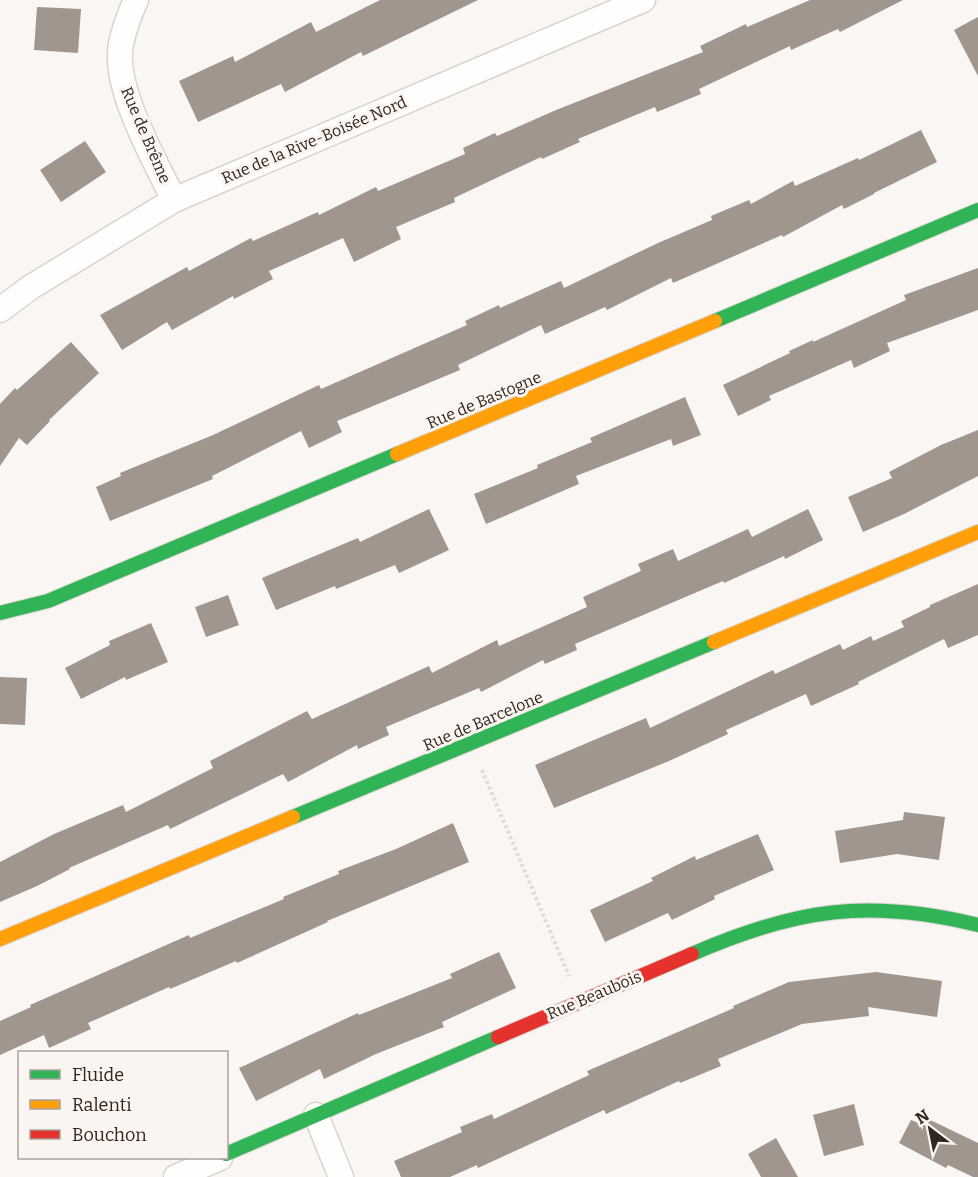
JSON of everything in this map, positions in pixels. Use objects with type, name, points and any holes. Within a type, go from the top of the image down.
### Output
[{"type":"street","name":"Rue de Brême","points":[[136,0],[120,46],[122,81],[134,116],[174,200]]},
{"type":"street","name":"Rue de la Rive-Boisée Nord","points":[[0,310],[31,287],[174,200],[643,0]]},
{"type":"street","name":"Rue de Bastogne","points":[[0,613],[48,601],[978,210]]},
{"type":"street","name":"Rue de Barcelone","points":[[0,939],[978,532]]},
{"type":"street","name":"Rue Beaubois","points":[[228,1153],[730,937],[814,914],[886,909],[948,917],[978,925]]},
{"type":"street","points":[[316,1115],[341,1177]]},
{"type":"street","points":[[176,1177],[218,1159]]},
{"type":"path","points":[[471,743],[579,1002]]},
{"type":"building","points":[[380,0],[478,0],[363,56],[361,52],[285,92],[281,84],[198,122],[179,81],[233,56],[235,62],[311,22],[316,32]]},
{"type":"building","points":[[810,0],[903,0],[840,32],[838,29],[791,50],[790,46],[699,89],[701,94],[657,112],[655,107],[578,139],[580,142],[542,159],[541,157],[454,198],[455,202],[396,227],[401,239],[354,262],[343,238],[269,271],[273,279],[234,299],[233,296],[172,330],[167,322],[122,350],[100,315],[187,267],[189,271],[251,238],[253,241],[318,212],[319,215],[376,187],[378,191],[465,154],[463,148],[495,133],[497,136],[703,52],[700,46],[746,24],[747,27]]},
{"type":"building","points":[[37,7],[81,9],[78,53],[34,50]]},
{"type":"building","points":[[978,17],[978,76],[954,30]]},
{"type":"building","points":[[921,130],[937,162],[844,209],[842,205],[783,237],[782,235],[673,283],[671,278],[607,310],[605,307],[545,334],[541,325],[458,365],[460,370],[337,421],[342,432],[309,448],[301,431],[212,476],[213,479],[110,521],[96,487],[121,476],[120,473],[213,435],[319,385],[321,389],[467,325],[465,321],[499,305],[500,308],[561,281],[564,288],[712,220],[711,216],[749,200],[751,204],[793,181],[795,186],[858,158],[859,160]]},
{"type":"building","points":[[85,141],[106,172],[61,202],[40,170]]},
{"type":"building","points":[[978,268],[978,310],[887,343],[890,351],[854,368],[851,360],[769,396],[771,400],[738,416],[723,385],[790,353],[789,351],[906,300],[904,295]]},
{"type":"building","points":[[71,342],[99,373],[49,420],[27,445],[19,438],[0,466],[0,404],[15,388],[17,390]]},
{"type":"building","points":[[685,397],[701,435],[673,446],[671,439],[576,476],[579,484],[486,524],[474,494],[538,468],[537,465],[592,442],[590,438]]},
{"type":"building","points":[[978,430],[978,476],[863,532],[848,497],[892,478],[889,472],[941,445]]},
{"type":"building","points":[[429,509],[449,550],[399,573],[395,565],[276,610],[262,578],[358,538],[360,542]]},
{"type":"building","points":[[808,509],[823,540],[785,559],[784,556],[575,644],[577,650],[545,664],[543,660],[481,692],[479,688],[386,727],[389,735],[358,749],[357,745],[288,782],[283,774],[170,829],[168,825],[69,868],[37,886],[0,902],[0,862],[54,834],[123,805],[126,812],[213,768],[210,761],[307,711],[312,719],[429,666],[432,673],[497,640],[499,646],[587,607],[583,597],[641,571],[638,564],[673,549],[678,561],[748,529],[752,537]]},
{"type":"building","points":[[978,584],[978,635],[948,648],[944,639],[858,682],[859,684],[811,706],[806,694],[726,730],[728,734],[669,761],[554,808],[535,765],[646,718],[650,728],[773,670],[775,674],[840,644],[843,650],[871,636],[873,641],[904,627],[901,621],[930,605]]},
{"type":"building","points":[[228,595],[239,625],[206,637],[195,607]]},
{"type":"building","points":[[151,623],[168,662],[126,680],[125,677],[81,699],[65,668],[110,645],[109,641]]},
{"type":"building","points":[[0,677],[27,678],[25,725],[0,724]]},
{"type":"building","points":[[904,812],[945,817],[939,860],[897,854],[840,863],[835,831],[903,820]]},
{"type":"building","points":[[453,823],[469,862],[327,921],[237,963],[236,961],[170,989],[169,987],[88,1023],[91,1029],[49,1048],[44,1035],[0,1055],[0,1021],[31,1007],[30,1005],[189,935],[190,938],[284,899],[283,897],[339,874],[338,871],[396,849]]},
{"type":"building","points":[[758,834],[774,870],[714,896],[715,899],[672,920],[668,913],[605,942],[590,910],[653,881],[651,878],[695,856],[696,860]]},
{"type":"building","points":[[499,952],[516,988],[442,1022],[444,1027],[376,1054],[324,1079],[320,1069],[256,1101],[239,1068],[358,1013],[359,1015],[452,978],[450,974]]},
{"type":"building","points":[[876,972],[942,981],[937,1017],[868,1007],[869,1016],[802,1024],[718,1059],[721,1066],[680,1083],[679,1081],[606,1114],[604,1110],[478,1168],[477,1165],[450,1177],[401,1177],[394,1161],[462,1132],[460,1127],[492,1114],[494,1119],[589,1075],[587,1071],[789,982]]},
{"type":"building","points":[[854,1104],[864,1145],[824,1156],[813,1115]]},
{"type":"building","points":[[922,1116],[978,1143],[978,1177],[973,1177],[948,1165],[946,1168],[899,1143],[911,1120],[919,1123]]},
{"type":"building","points":[[776,1138],[798,1177],[761,1177],[748,1154]]},
{"type":"traffic: fast","points":[[715,321],[978,210]]},
{"type":"traffic: fast","points":[[0,613],[48,601],[397,454]]},
{"type":"traffic: fast","points":[[293,817],[714,642]]},
{"type":"traffic: fast","points":[[692,954],[765,927],[832,912],[866,910],[901,912],[978,925]]},
{"type":"traffic: fast","points":[[228,1153],[498,1037]]},
{"type":"traffic: slow","points":[[397,454],[715,321]]},
{"type":"traffic: slow","points":[[714,642],[978,532]]},
{"type":"traffic: slow","points":[[0,939],[293,817]]},
{"type":"traffic: jam","points":[[498,1037],[692,954]]}]
